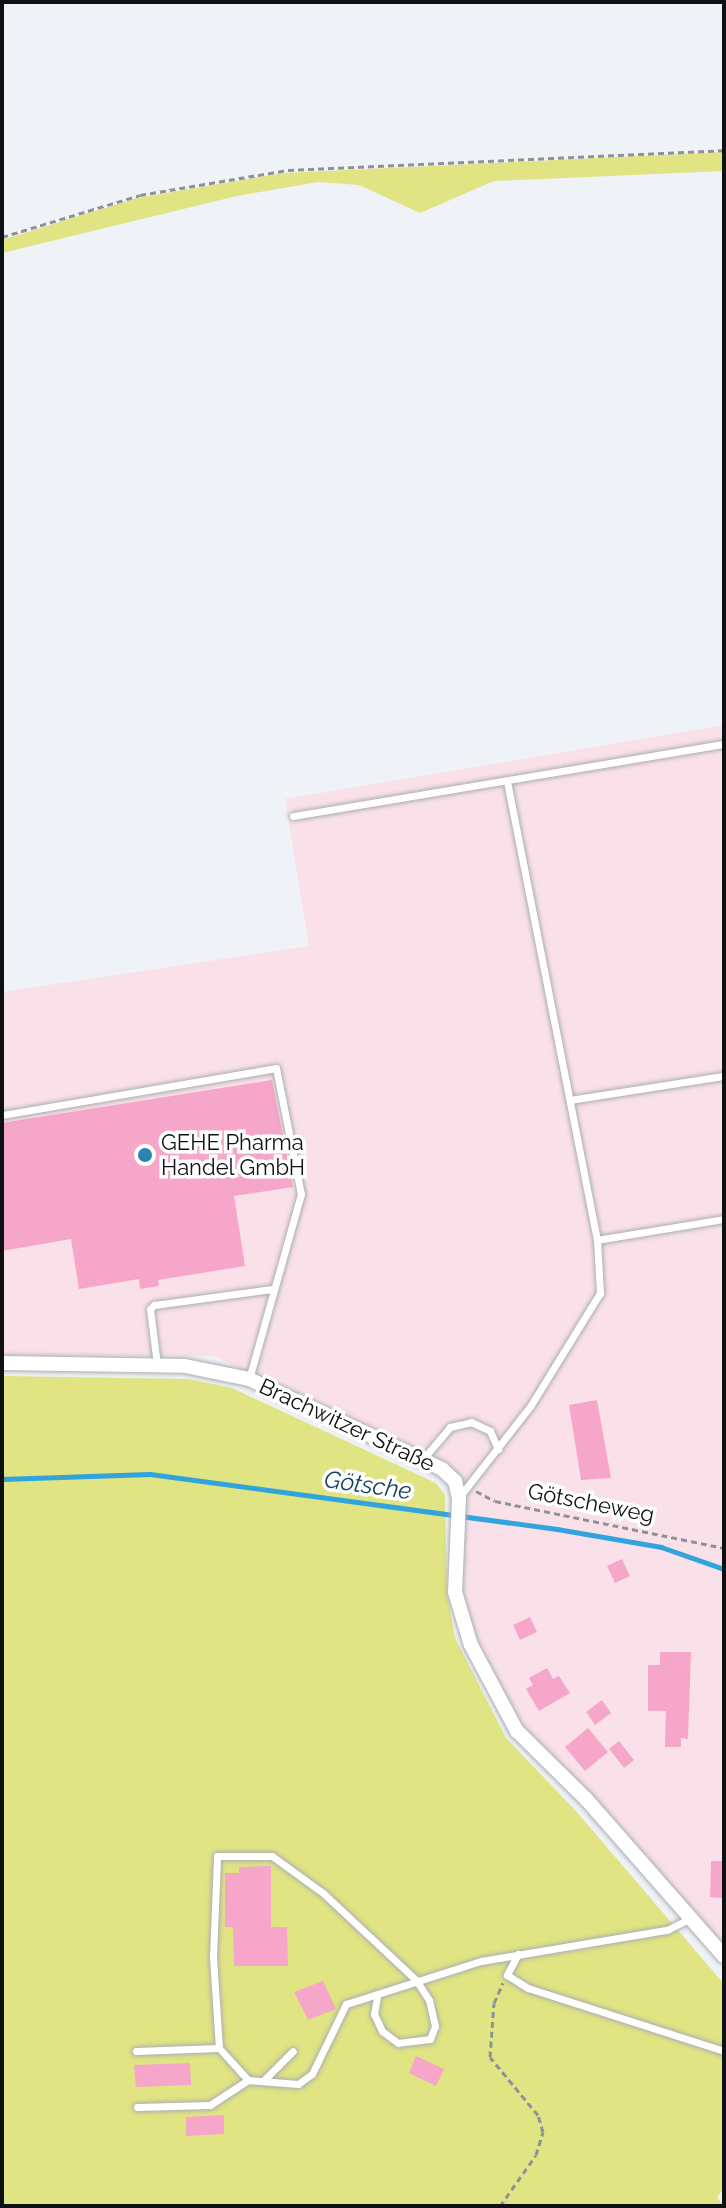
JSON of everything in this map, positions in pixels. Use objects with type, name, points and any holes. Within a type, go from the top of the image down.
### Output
[{"type":"street","name":"Brachwitzer Straße","points":[[2,1363],[157,1365],[249,1379],[423,1459],[455,1481],[463,1492]]},
{"type":"street","points":[[463,1492],[457,1536],[455,1592],[471,1645],[517,1731],[693,1917],[724,1956]]},
{"type":"lane","points":[[293,816],[724,744]]},
{"type":"lane","points":[[463,1492],[498,1449],[591,1314],[600,1293],[597,1240],[507,781]]},
{"type":"lane","points":[[2,1115],[276,1068],[301,1183],[249,1379]]},
{"type":"lane","points":[[570,1100],[724,1076]]},
{"type":"lane","points":[[597,1240],[724,1219]]},
{"type":"lane","points":[[157,1365],[150,1309],[154,1305],[272,1289]]},
{"type":"lane","points":[[423,1459],[450,1427],[471,1422],[490,1431],[498,1449]]},
{"type":"lane","points":[[248,2080],[219,2048],[213,1957],[217,1856],[272,1856],[323,1893],[416,1980],[432,2013],[435,2026],[430,2039],[398,2043],[382,2031],[374,2014],[377,1997]]},
{"type":"lane","points":[[137,2107],[210,2105],[248,2080],[298,2084],[312,2074],[346,2004],[377,1997],[416,1980],[518,1954],[667,1930],[693,1917]]},
{"type":"lane","points":[[518,1954],[507,1975],[528,1988],[724,2051]]},
{"type":"lane","points":[[136,2051],[219,2048]]},
{"type":"lane","points":[[263,2081],[293,2051]]},
{"type":"path","points":[[2,237],[140,195],[288,170],[724,150]]},
{"type":"path","name":"Götscheweg","points":[[463,1492],[724,1548]]},
{"type":"path","points":[[500,2206],[536,2155],[543,2132],[538,2115],[490,2057],[494,2003],[507,1975]]},
{"type":"shaded area","points":[[724,725],[724,1956],[517,1731],[455,1592],[459,1498],[442,1469],[214,1356],[2,1355],[2,992],[309,946],[285,799]]},
{"type":"green space","points":[[724,152],[724,171],[494,181],[420,213],[359,185],[318,182],[237,196],[2,253],[2,240],[137,198],[284,173]]},
{"type":"green space","points":[[2,1376],[188,1379],[232,1388],[436,1483],[445,1495],[447,1592],[455,1638],[506,1738],[576,1811],[724,1984],[724,2187],[717,2198],[724,2206],[2,2206]]},
{"type":"building","name":"GEHE Pharma Handel GmbH","points":[[272,1080],[293,1187],[234,1196],[245,1266],[158,1280],[159,1286],[140,1289],[139,1279],[79,1289],[71,1239],[2,1251],[2,1123]]},
{"type":"building","points":[[597,1400],[611,1478],[581,1480],[569,1405]]},
{"type":"building","points":[[622,1559],[630,1576],[615,1583],[607,1566]]},
{"type":"building","points":[[530,1617],[537,1632],[520,1640],[513,1625]]},
{"type":"building","points":[[660,1652],[691,1652],[688,1739],[681,1738],[681,1747],[665,1747],[666,1711],[648,1711],[648,1665],[660,1665]]},
{"type":"building","points":[[547,1668],[553,1679],[559,1676],[570,1693],[539,1711],[526,1689],[533,1685],[529,1678]]},
{"type":"building","points":[[602,1700],[611,1713],[595,1725],[586,1712]]},
{"type":"building","points":[[588,1728],[608,1752],[585,1771],[565,1747]]},
{"type":"building","points":[[619,1741],[634,1760],[624,1768],[609,1749]]},
{"type":"building","points":[[711,1861],[724,1861],[724,1898],[710,1897]]},
{"type":"building","points":[[271,1866],[271,1927],[287,1927],[288,1966],[234,1966],[233,1927],[225,1927],[225,1873],[239,1873],[239,1867]]},
{"type":"building","points":[[323,1981],[336,2009],[308,2020],[294,1992]]},
{"type":"building","points":[[416,2056],[444,2069],[436,2086],[409,2073]]},
{"type":"building","points":[[190,2063],[191,2085],[136,2087],[134,2065]]},
{"type":"building","points":[[224,2115],[224,2134],[186,2136],[186,2117]]},
{"type":"waterway","name":"Götsche","points":[[2,1479],[150,1474],[557,1529],[661,1547],[724,1569]]},
{"type":"place","name":"GEHE Pharma Handel GmbH","points":[[145,1155]]}]
